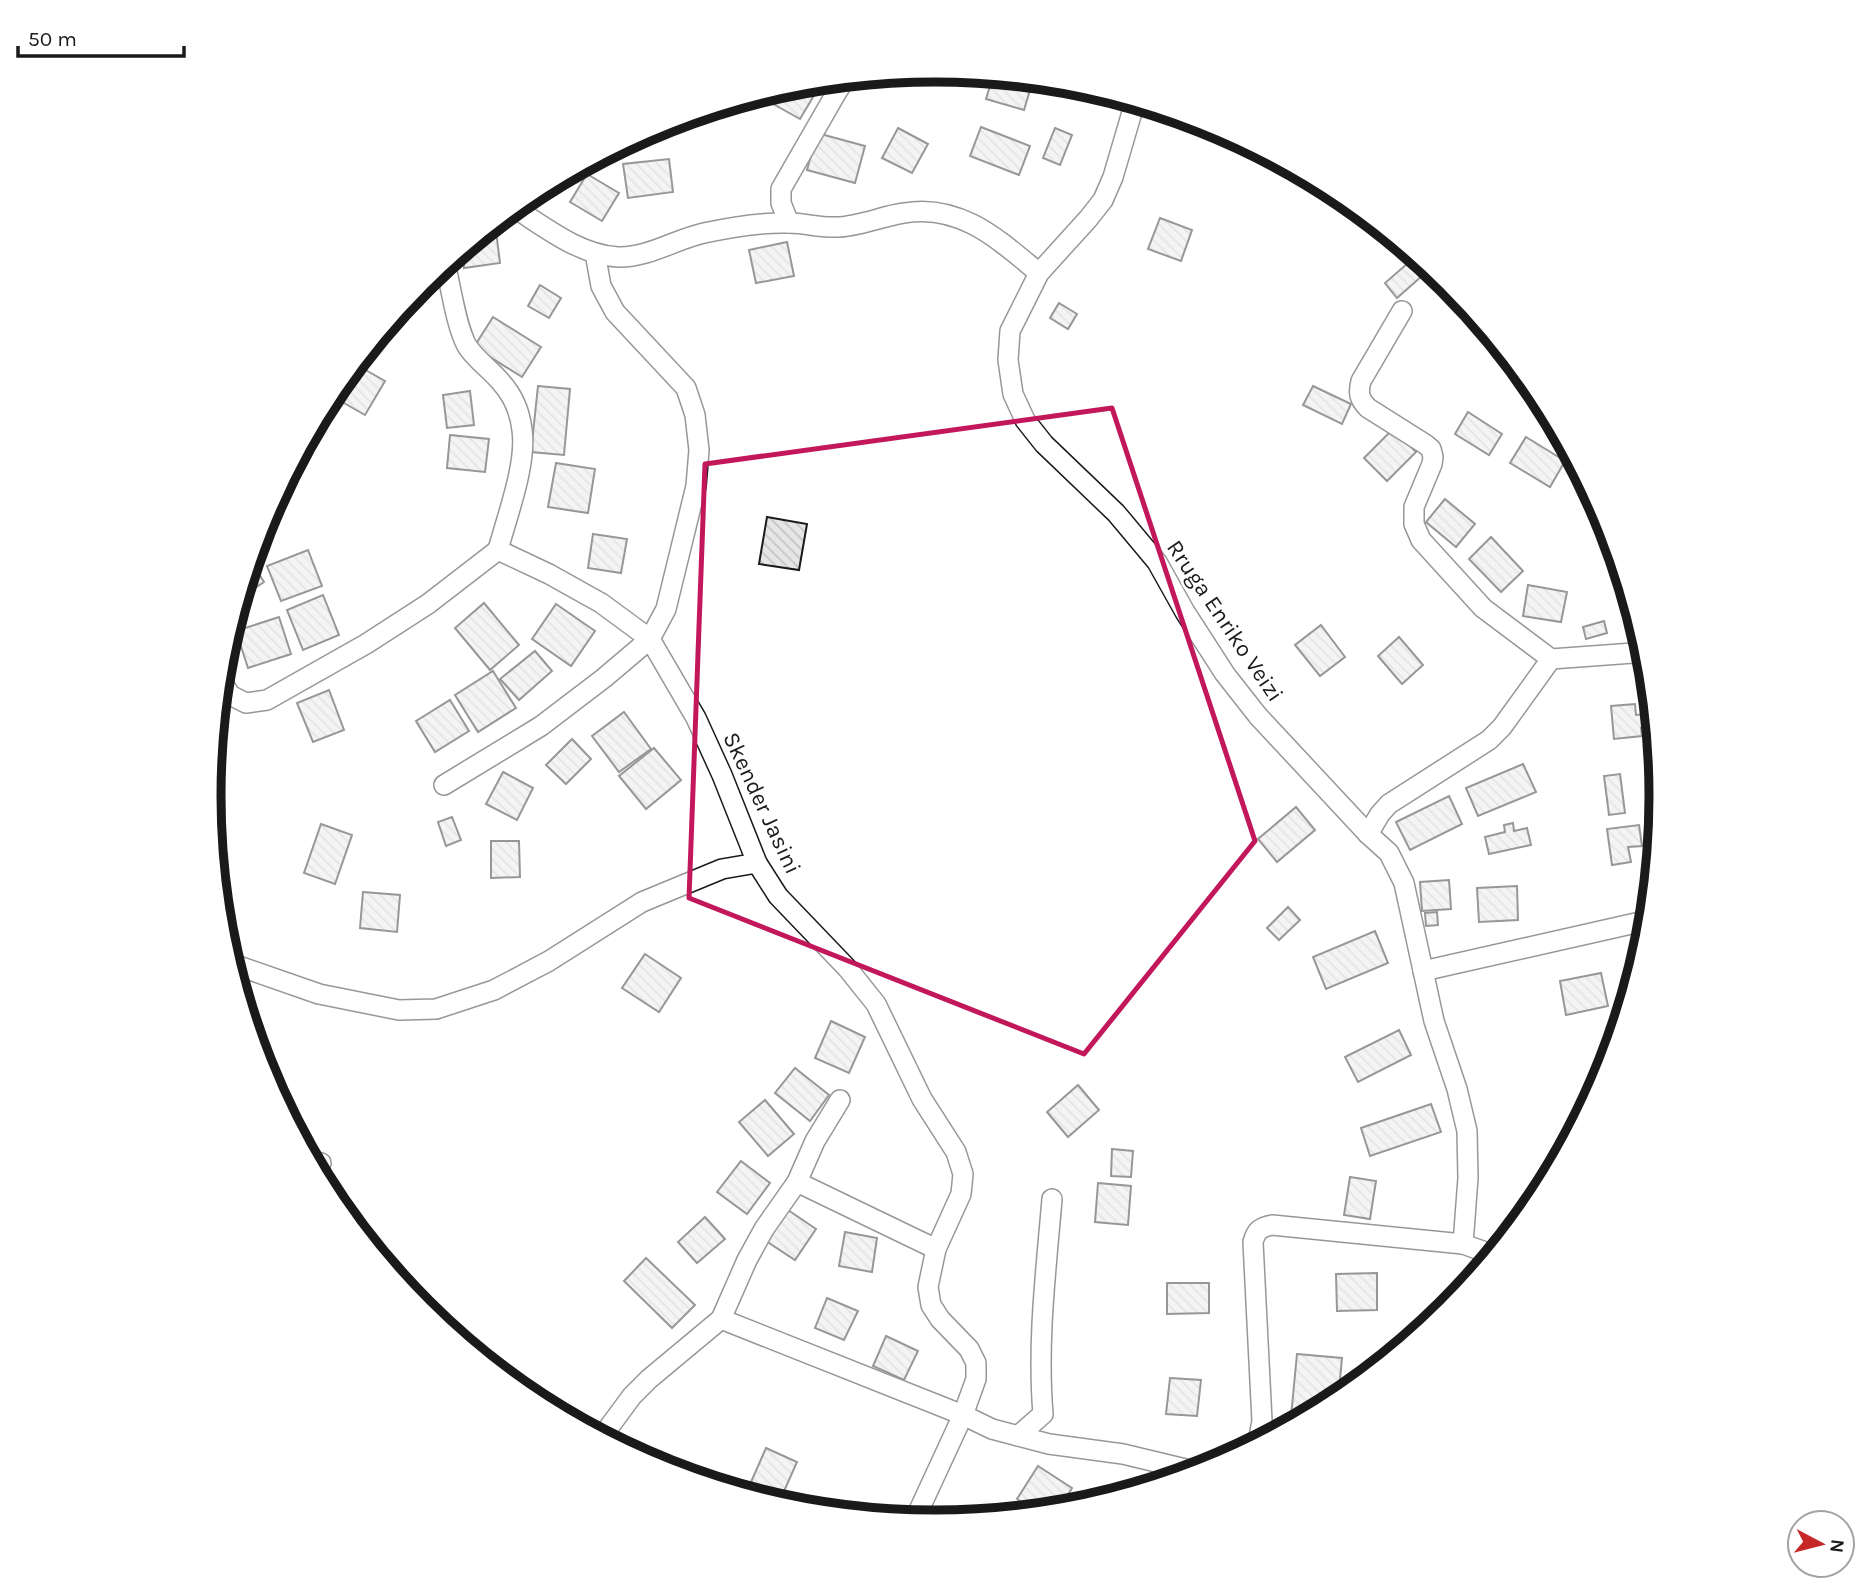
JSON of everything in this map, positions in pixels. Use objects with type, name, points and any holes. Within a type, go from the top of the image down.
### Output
[{"type":"street","points":[[789,223],[781,203],[781,189],[839,89]]},
{"type":"street","name":"Rruga Enriko Veizi","points":[[1132,110],[1113,177],[1103,200],[1040,273],[1010,331],[1008,360],[1013,394],[1025,420],[1044,444],[1116,513],[1157,562],[1185,612],[1258,716],[1389,853],[1404,883],[1434,1021],[1457,1089],[1466,1131],[1468,1178],[1463,1244]]},
{"type":"street","points":[[523,213],[572,244],[595,253],[619,257],[642,254],[698,234],[758,224],[789,223],[839,228],[906,212],[938,212],[969,222],[994,236],[1040,273]]},
{"type":"street","points":[[444,785],[541,726],[604,678],[650,639],[666,609],[696,486],[699,450],[695,415],[686,388],[615,312],[601,286],[595,253]]},
{"type":"street","points":[[229,693],[246,703],[267,700],[366,644],[428,604],[498,550],[521,464],[523,431],[516,403],[501,382],[467,346],[448,274]]},
{"type":"street","points":[[1402,312],[1361,381],[1359,391],[1361,401],[1368,408],[1431,449],[1432,464],[1414,507],[1414,524],[1421,540],[1483,608],[1551,659],[1635,653]]},
{"type":"street","name":"Skender Jasini","points":[[498,550],[601,603],[650,639],[695,718],[722,775],[757,863],[778,895],[848,969],[876,1004],[922,1099],[956,1152],[963,1174],[961,1194],[936,1249],[928,1287],[931,1305],[940,1319],[969,1349],[976,1363],[976,1379],[963,1415],[919,1510]]},
{"type":"street","points":[[1368,834],[1389,804],[1489,740],[1502,727],[1551,659]]},
{"type":"street","points":[[242,967],[319,994],[399,1010],[436,1009],[505,985],[550,961],[642,902],[722,869],[757,863]]},
{"type":"street","points":[[1423,971],[1638,922]]},
{"type":"street","points":[[607,1430],[632,1396],[649,1379],[721,1319],[747,1260],[764,1229],[797,1182],[815,1141],[839,1100]]},
{"type":"street","points":[[797,1182],[936,1249]]},
{"type":"street","points":[[1049,1444],[1043,1414],[1040,1343],[1052,1199]]},
{"type":"street","points":[[1260,1432],[1262,1421],[1253,1242],[1255,1233],[1262,1227],[1272,1225],[1463,1244],[1485,1252]]},
{"type":"street","points":[[721,1319],[992,1429],[1049,1444],[1123,1454],[1179,1467]]},
{"type":"street","points":[[1018,1436],[1043,1414]]},
{"type":"highlighted area","points":[[1112,408],[1255,841],[1084,1054],[689,898],[705,464]]},
{"type":"building","points":[[990,85],[1030,88],[1024,110],[986,99]]},
{"type":"building","points":[[816,93],[800,119],[770,102]]},
{"type":"building","points":[[981,127],[1030,146],[1019,175],[970,156]]},
{"type":"building","points":[[898,128],[928,144],[912,173],[882,158]]},
{"type":"building","points":[[1055,128],[1072,135],[1060,165],[1043,158]]},
{"type":"building","points":[[817,133],[865,146],[855,183],[807,170]]},
{"type":"building","points":[[669,159],[673,192],[628,198],[623,164]]},
{"type":"building","points":[[587,174],[619,193],[602,221],[570,202]]},
{"type":"building","points":[[1160,218],[1192,230],[1181,261],[1148,249]]},
{"type":"building","points":[[496,233],[500,263],[464,268],[463,260]]},
{"type":"building","points":[[787,242],[794,276],[756,283],[749,250]]},
{"type":"building","points":[[1409,262],[1423,275],[1397,298],[1385,283]]},
{"type":"building","points":[[540,285],[561,298],[549,318],[528,306]]},
{"type":"building","points":[[1059,303],[1077,314],[1068,329],[1050,318]]},
{"type":"building","points":[[493,317],[541,347],[522,377],[474,347]]},
{"type":"building","points":[[363,369],[385,381],[365,415],[340,401]]},
{"type":"building","points":[[538,386],[570,389],[564,455],[531,452]]},
{"type":"building","points":[[1313,386],[1351,404],[1342,424],[1303,405]]},
{"type":"building","points":[[470,391],[474,425],[447,428],[443,395]]},
{"type":"building","points":[[1468,412],[1502,434],[1489,455],[1455,434]]},
{"type":"building","points":[[1393,429],[1416,452],[1387,481],[1364,458]]},
{"type":"building","points":[[450,435],[489,439],[485,472],[447,468]]},
{"type":"building","points":[[1526,437],[1565,461],[1550,487],[1510,463]]},
{"type":"building","points":[[556,463],[595,469],[588,513],[548,507]]},
{"type":"building","points":[[1445,499],[1475,524],[1456,547],[1426,522]]},
{"type":"building","points":[[767,517],[807,524],[799,570],[759,564]]},
{"type":"building","points":[[593,534],[627,539],[621,573],[588,568]]},
{"type":"building","points":[[1491,537],[1523,571],[1501,592],[1469,559]]},
{"type":"building","points":[[308,550],[322,586],[281,601],[267,566]]},
{"type":"building","points":[[258,572],[264,582],[252,590]]},
{"type":"building","points":[[1528,585],[1567,592],[1561,622],[1523,616]]},
{"type":"building","points":[[323,595],[339,635],[303,650],[287,610]]},
{"type":"building","points":[[484,603],[519,645],[490,670],[455,628]]},
{"type":"building","points":[[556,604],[595,631],[571,666],[532,639]]},
{"type":"building","points":[[279,617],[291,654],[248,668],[238,639],[241,629]]},
{"type":"building","points":[[1604,621],[1607,633],[1586,639],[1583,627]]},
{"type":"building","points":[[1321,625],[1345,657],[1320,676],[1295,645]]},
{"type":"building","points":[[1399,637],[1423,665],[1402,684],[1378,656]]},
{"type":"building","points":[[535,651],[552,671],[519,700],[500,679]]},
{"type":"building","points":[[493,671],[516,708],[478,732],[455,695]]},
{"type":"building","points":[[329,690],[344,730],[313,742],[297,703]]},
{"type":"building","points":[[450,700],[469,731],[435,752],[416,721]]},
{"type":"building","points":[[1635,704],[1636,715],[1644,714],[1646,728],[1641,728],[1642,736],[1614,739],[1611,706]]},
{"type":"building","points":[[624,712],[651,749],[619,772],[592,736]]},
{"type":"building","points":[[572,739],[591,759],[566,784],[546,765]]},
{"type":"building","points":[[654,748],[681,780],[646,809],[619,776]]},
{"type":"building","points":[[1523,764],[1536,792],[1478,816],[1466,788]]},
{"type":"building","points":[[503,772],[533,788],[517,820],[486,804]]},
{"type":"building","points":[[1620,774],[1625,813],[1609,815],[1604,776]]},
{"type":"building","points":[[1449,796],[1462,824],[1410,850],[1396,822]]},
{"type":"building","points":[[1296,807],[1315,830],[1277,862],[1258,839]]},
{"type":"building","points":[[452,817],[461,840],[446,846],[438,822]]},
{"type":"building","points":[[1513,823],[1514,831],[1527,828],[1531,845],[1489,854],[1485,837],[1505,832],[1504,825]]},
{"type":"building","points":[[321,824],[352,835],[335,884],[304,873]]},
{"type":"building","points":[[1639,825],[1642,846],[1628,847],[1631,862],[1612,865],[1607,829]]},
{"type":"building","points":[[491,841],[519,841],[520,877],[491,878]]},
{"type":"building","points":[[1449,880],[1451,909],[1422,911],[1420,882]]},
{"type":"building","points":[[1517,886],[1518,920],[1479,922],[1477,888]]},
{"type":"building","points":[[363,892],[400,895],[397,932],[360,928]]},
{"type":"building","points":[[1288,907],[1300,920],[1279,940],[1267,928]]},
{"type":"building","points":[[1437,912],[1438,925],[1426,926],[1425,913]]},
{"type":"building","points":[[1375,931],[1388,963],[1326,989],[1313,957]]},
{"type":"building","points":[[645,954],[681,978],[659,1012],[622,988]]},
{"type":"building","points":[[1601,973],[1608,1006],[1566,1015],[1560,981]]},
{"type":"building","points":[[831,1021],[865,1037],[849,1073],[815,1058]]},
{"type":"building","points":[[1399,1030],[1411,1055],[1358,1082],[1345,1057]]},
{"type":"building","points":[[795,1068],[829,1095],[810,1121],[775,1093]]},
{"type":"building","points":[[1078,1085],[1099,1110],[1068,1137],[1047,1112]]},
{"type":"building","points":[[765,1100],[794,1134],[768,1156],[739,1122]]},
{"type":"building","points":[[1431,1104],[1441,1132],[1370,1156],[1361,1128]]},
{"type":"building","points":[[1112,1149],[1133,1151],[1131,1177],[1111,1176]]},
{"type":"building","points":[[741,1161],[770,1183],[747,1214],[717,1192]]},
{"type":"building","points":[[1350,1177],[1376,1181],[1370,1219],[1344,1215]]},
{"type":"building","points":[[1098,1183],[1131,1186],[1128,1225],[1095,1222]]},
{"type":"building","points":[[788,1210],[816,1229],[795,1260],[766,1241]]},
{"type":"building","points":[[705,1217],[725,1239],[697,1263],[678,1242]]},
{"type":"building","points":[[845,1232],[877,1238],[872,1272],[839,1266]]},
{"type":"building","points":[[646,1258],[695,1305],[672,1328],[624,1281]]},
{"type":"building","points":[[1377,1273],[1377,1310],[1337,1311],[1336,1274]]},
{"type":"building","points":[[1167,1283],[1209,1283],[1209,1313],[1167,1314]]},
{"type":"building","points":[[827,1298],[858,1311],[844,1340],[815,1328]]},
{"type":"building","points":[[886,1336],[918,1351],[904,1380],[873,1366]]},
{"type":"building","points":[[1297,1354],[1342,1358],[1340,1385],[1291,1415]]},
{"type":"building","points":[[1170,1378],[1201,1380],[1197,1416],[1166,1414]]},
{"type":"building","points":[[766,1448],[797,1462],[783,1494],[751,1482]]},
{"type":"building","points":[[1038,1466],[1072,1488],[1066,1498],[1026,1505],[1017,1499]]}]
